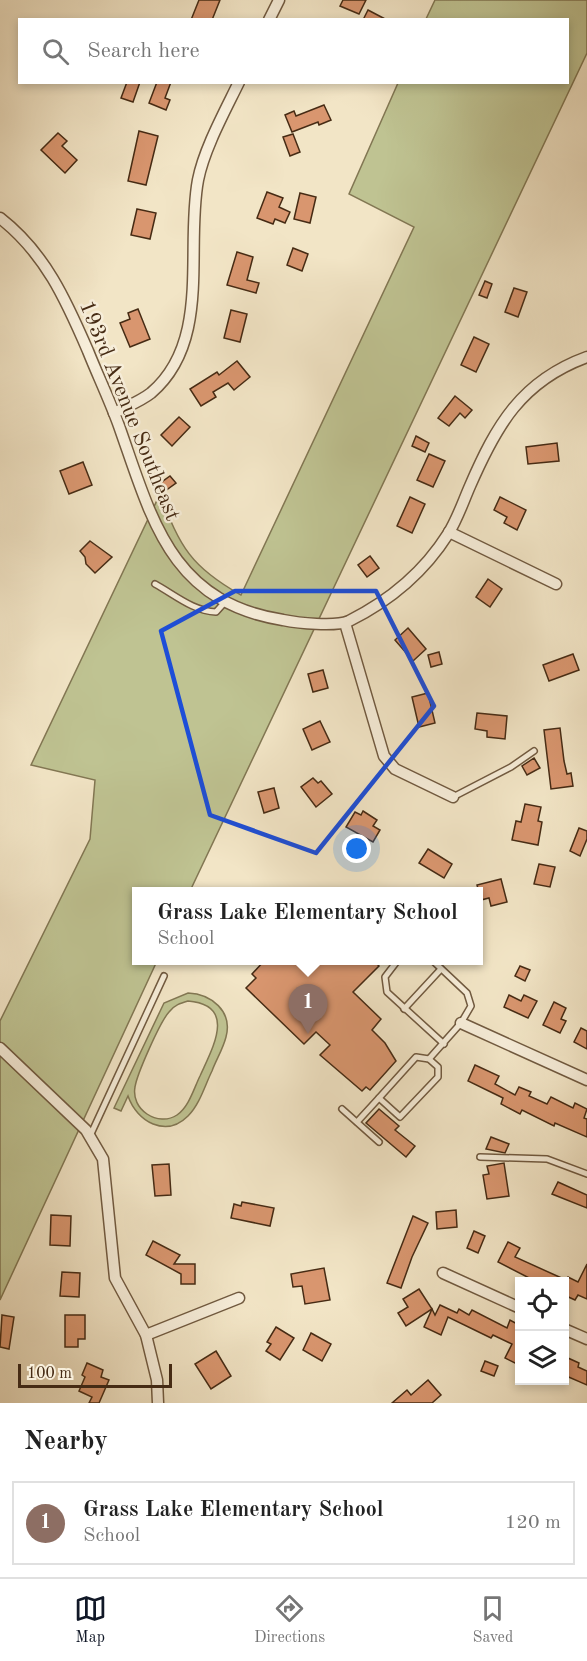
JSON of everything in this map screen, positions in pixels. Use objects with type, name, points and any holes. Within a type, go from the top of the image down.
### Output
[{"type":"street","points":[[270,18],[279,0]]},
{"type":"street","points":[[114,413],[150,394],[168,374],[181,351],[191,309],[193,217],[198,177],[238,84]]},
{"type":"street","name":"193rd Avenue Southeast","points":[[0,218],[42,259],[63,294],[114,413],[156,528],[181,566],[225,602],[264,617],[284,621],[345,622]]},
{"type":"street","points":[[453,797],[395,768],[384,756],[345,622],[379,603],[417,574],[449,532],[490,441],[506,415],[546,377],[587,357]]},
{"type":"street","points":[[449,532],[556,584]]},
{"type":"street","points":[[461,1023],[587,1080]]},
{"type":"street","points":[[0,1048],[93,1141],[103,1159],[115,1278],[146,1335],[157,1380],[158,1403]]},
{"type":"street","points":[[443,1274],[515,1306]]},
{"type":"street","points":[[146,1335],[239,1298]]},
{"type":"street","points":[[569,1331],[587,1339]]},
{"type":"lane","points":[[155,584],[192,606],[210,612],[216,612],[225,602]]},
{"type":"lane","points":[[453,797],[511,767],[534,751]]},
{"type":"lane","points":[[393,965],[388,971],[385,985],[390,997],[444,1044]]},
{"type":"lane","points":[[429,1059],[470,1011],[471,1000],[461,986],[437,965]]},
{"type":"lane","points":[[404,1009],[441,969]]},
{"type":"lane","points":[[93,1141],[164,976]]},
{"type":"lane","points":[[357,1122],[416,1057],[429,1059],[438,1067],[438,1077],[400,1118],[379,1098]]},
{"type":"lane","points":[[342,1109],[379,1142]]},
{"type":"lane","points":[[480,1157],[547,1159],[587,1174]]},
{"type":"highlighted area","points":[[235,591],[376,591],[434,706],[316,853],[210,815],[161,631]]},
{"type":"green space","points":[[435,0],[587,0],[587,53],[192,887],[132,887],[132,965],[155,965],[0,1300],[0,1021],[90,839],[95,780],[31,765],[160,494],[174,528],[189,554],[210,575],[241,595],[414,227],[349,194],[398,84],[569,84],[569,18],[426,18]]},
{"type":"green space","points":[[188,993],[205,997],[223,1012],[227,1028],[223,1046],[196,1106],[188,1116],[171,1126],[153,1124],[145,1120],[132,1105],[128,1096],[121,1111],[114,1108],[164,1003]],"holes":[[[188,1001],[203,1004],[213,1011],[217,1019],[215,1041],[185,1107],[173,1117],[158,1119],[144,1112],[136,1099],[135,1091],[140,1071],[155,1037],[171,1010]]]},
{"type":"building","points":[[199,0],[220,0],[213,18],[192,18]]},
{"type":"building","points":[[343,0],[366,0],[359,14],[340,6]]},
{"type":"building","points":[[368,10],[383,18],[364,18]]},
{"type":"building","points":[[126,84],[139,84],[133,102],[121,98]]},
{"type":"building","points":[[156,84],[170,84],[165,98],[170,100],[166,110],[149,103]]},
{"type":"building","points":[[324,105],[331,120],[319,125],[318,122],[292,132],[285,115],[294,111],[296,116]]},
{"type":"building","points":[[139,131],[158,136],[146,185],[128,181]]},
{"type":"building","points":[[58,133],[67,141],[62,146],[77,160],[65,173],[41,150]]},
{"type":"building","points":[[293,134],[300,152],[290,156],[283,137]]},
{"type":"building","points":[[267,192],[283,198],[279,207],[290,212],[285,223],[275,219],[273,224],[257,218]]},
{"type":"building","points":[[300,193],[316,197],[310,223],[294,219]]},
{"type":"building","points":[[137,209],[156,213],[150,239],[131,235]]},
{"type":"building","points":[[293,248],[308,254],[302,271],[287,265]]},
{"type":"building","points":[[237,252],[253,257],[247,280],[259,283],[256,293],[227,285]]},
{"type":"building","points":[[485,281],[492,284],[487,298],[479,295]]},
{"type":"building","points":[[514,288],[527,292],[518,317],[505,312]]},
{"type":"building","points":[[138,309],[150,339],[130,347],[120,323],[130,319],[128,313]]},
{"type":"building","points":[[231,310],[247,314],[240,342],[224,338]]},
{"type":"building","points":[[474,337],[489,344],[476,372],[461,365]]},
{"type":"building","points":[[237,361],[250,377],[234,390],[228,383],[213,392],[216,397],[201,406],[190,389],[217,372],[219,375]]},
{"type":"building","points":[[455,396],[472,410],[465,418],[460,413],[449,426],[438,418]]},
{"type":"building","points":[[179,417],[190,427],[172,446],[161,435]]},
{"type":"building","points":[[416,436],[429,443],[425,452],[412,446]]},
{"type":"building","points":[[557,443],[559,461],[528,464],[526,447]]},
{"type":"building","points":[[429,454],[445,461],[433,487],[417,480]]},
{"type":"building","points":[[83,462],[92,485],[69,494],[60,471]]},
{"type":"building","points":[[170,476],[176,483],[165,491],[159,484]]},
{"type":"building","points":[[410,497],[425,504],[412,533],[397,526]]},
{"type":"building","points":[[500,497],[526,510],[517,530],[504,523],[507,517],[494,510]]},
{"type":"building","points":[[90,541],[112,557],[95,573],[86,564],[85,557],[80,551]]},
{"type":"building","points":[[370,556],[379,568],[367,577],[358,565]]},
{"type":"building","points":[[488,579],[502,589],[490,607],[476,597]]},
{"type":"building","points":[[408,628],[426,649],[413,661],[395,640]]},
{"type":"building","points":[[439,652],[442,664],[431,667],[428,655]]},
{"type":"building","points":[[573,654],[579,670],[549,681],[543,665]]},
{"type":"building","points":[[323,670],[328,688],[313,692],[308,674]]},
{"type":"building","points":[[428,693],[435,723],[419,727],[412,697]]},
{"type":"building","points":[[477,713],[507,716],[505,739],[487,737],[487,731],[475,729]]},
{"type":"building","points":[[320,721],[330,742],[312,750],[303,729]]},
{"type":"building","points":[[560,728],[564,761],[567,774],[571,773],[573,786],[551,789],[544,730]]},
{"type":"building","points":[[534,758],[540,768],[527,775],[522,766]]},
{"type":"building","points":[[313,778],[318,783],[321,781],[332,794],[316,807],[301,787]]},
{"type":"building","points":[[274,788],[279,808],[264,813],[258,792]]},
{"type":"building","points":[[525,804],[541,807],[538,821],[542,822],[538,845],[512,840],[516,821],[521,822]]},
{"type":"building","points":[[363,811],[377,820],[373,826],[380,830],[373,842],[346,827],[355,812],[361,815]]},
{"type":"building","points":[[579,828],[587,831],[587,839],[580,856],[570,851]]},
{"type":"building","points":[[428,849],[452,864],[444,878],[419,863]]},
{"type":"building","points":[[539,864],[555,867],[550,887],[534,884]]},
{"type":"building","points":[[501,879],[507,902],[491,906],[489,898],[483,900],[483,887],[477,885]]},
{"type":"building","points":[[260,965],[378,965],[353,992],[381,1019],[372,1030],[385,1043],[396,1061],[370,1090],[366,1087],[362,1091],[320,1055],[330,1045],[316,1032],[304,1044],[246,988],[256,978],[252,974]]},
{"type":"building","points":[[520,966],[530,970],[525,981],[515,976]]},
{"type":"building","points":[[509,995],[521,1001],[524,995],[537,1001],[528,1018],[504,1007]]},
{"type":"building","points":[[554,1002],[566,1008],[561,1019],[566,1021],[560,1033],[543,1025]]},
{"type":"building","points":[[581,1028],[587,1031],[587,1049],[574,1042]]},
{"type":"building","points":[[475,1065],[499,1076],[495,1084],[515,1095],[519,1087],[531,1092],[529,1096],[547,1104],[551,1097],[573,1108],[575,1103],[587,1109],[584,1118],[587,1119],[587,1137],[555,1123],[554,1126],[522,1110],[520,1114],[501,1104],[503,1098],[468,1081]]},
{"type":"building","points":[[379,1109],[399,1126],[395,1130],[415,1146],[406,1157],[366,1123]]},
{"type":"building","points":[[491,1137],[509,1144],[505,1153],[486,1149]]},
{"type":"building","points":[[504,1163],[509,1196],[487,1199],[483,1175],[489,1174],[487,1166]]},
{"type":"building","points":[[169,1164],[171,1195],[155,1196],[152,1165]]},
{"type":"building","points":[[558,1182],[587,1195],[587,1208],[552,1194]]},
{"type":"building","points":[[242,1202],[274,1208],[270,1226],[231,1218],[234,1204],[241,1206]]},
{"type":"building","points":[[456,1210],[457,1227],[437,1229],[436,1212]]},
{"type":"building","points":[[51,1215],[71,1216],[70,1246],[50,1245]]},
{"type":"building","points":[[413,1216],[428,1223],[401,1288],[387,1283]]},
{"type":"building","points":[[474,1231],[485,1236],[478,1253],[467,1248]]},
{"type":"building","points":[[153,1241],[180,1255],[174,1264],[195,1264],[195,1284],[181,1284],[181,1274],[146,1255]]},
{"type":"building","points":[[508,1242],[520,1248],[515,1257],[559,1277],[527,1277],[498,1262]]},
{"type":"building","points":[[587,1264],[587,1299],[578,1295],[575,1300],[569,1297],[569,1278],[578,1282]]},
{"type":"building","points":[[324,1268],[330,1300],[305,1304],[302,1286],[293,1287],[291,1274]]},
{"type":"building","points":[[62,1272],[80,1273],[79,1297],[60,1296]]},
{"type":"building","points":[[419,1289],[432,1309],[406,1326],[398,1313],[408,1307],[403,1299]]},
{"type":"building","points":[[440,1305],[457,1313],[459,1309],[469,1315],[472,1310],[507,1328],[510,1320],[515,1323],[515,1363],[505,1358],[512,1344],[493,1335],[491,1338],[448,1317],[441,1335],[424,1327],[432,1309],[435,1315]]},
{"type":"building","points":[[2,1315],[14,1317],[9,1349],[0,1347]]},
{"type":"building","points":[[65,1315],[85,1315],[85,1339],[78,1339],[78,1347],[65,1347]]},
{"type":"building","points":[[276,1327],[294,1338],[280,1360],[266,1351],[271,1344],[267,1342]]},
{"type":"building","points":[[311,1333],[331,1344],[322,1361],[303,1350]]},
{"type":"building","points":[[216,1351],[231,1376],[211,1389],[195,1364]]},
{"type":"building","points":[[569,1358],[579,1363],[578,1367],[587,1371],[587,1385],[569,1377]]},
{"type":"building","points":[[485,1361],[498,1366],[494,1376],[481,1371]]},
{"type":"building","points":[[87,1363],[103,1370],[101,1377],[109,1380],[99,1403],[89,1403],[92,1397],[79,1391],[85,1377],[82,1375]]},
{"type":"building","points":[[428,1380],[441,1395],[432,1403],[392,1403],[407,1390],[411,1395]]},
{"type":"place","name":"Grass Lake Elementary School","points":[[308,1034]]}]
